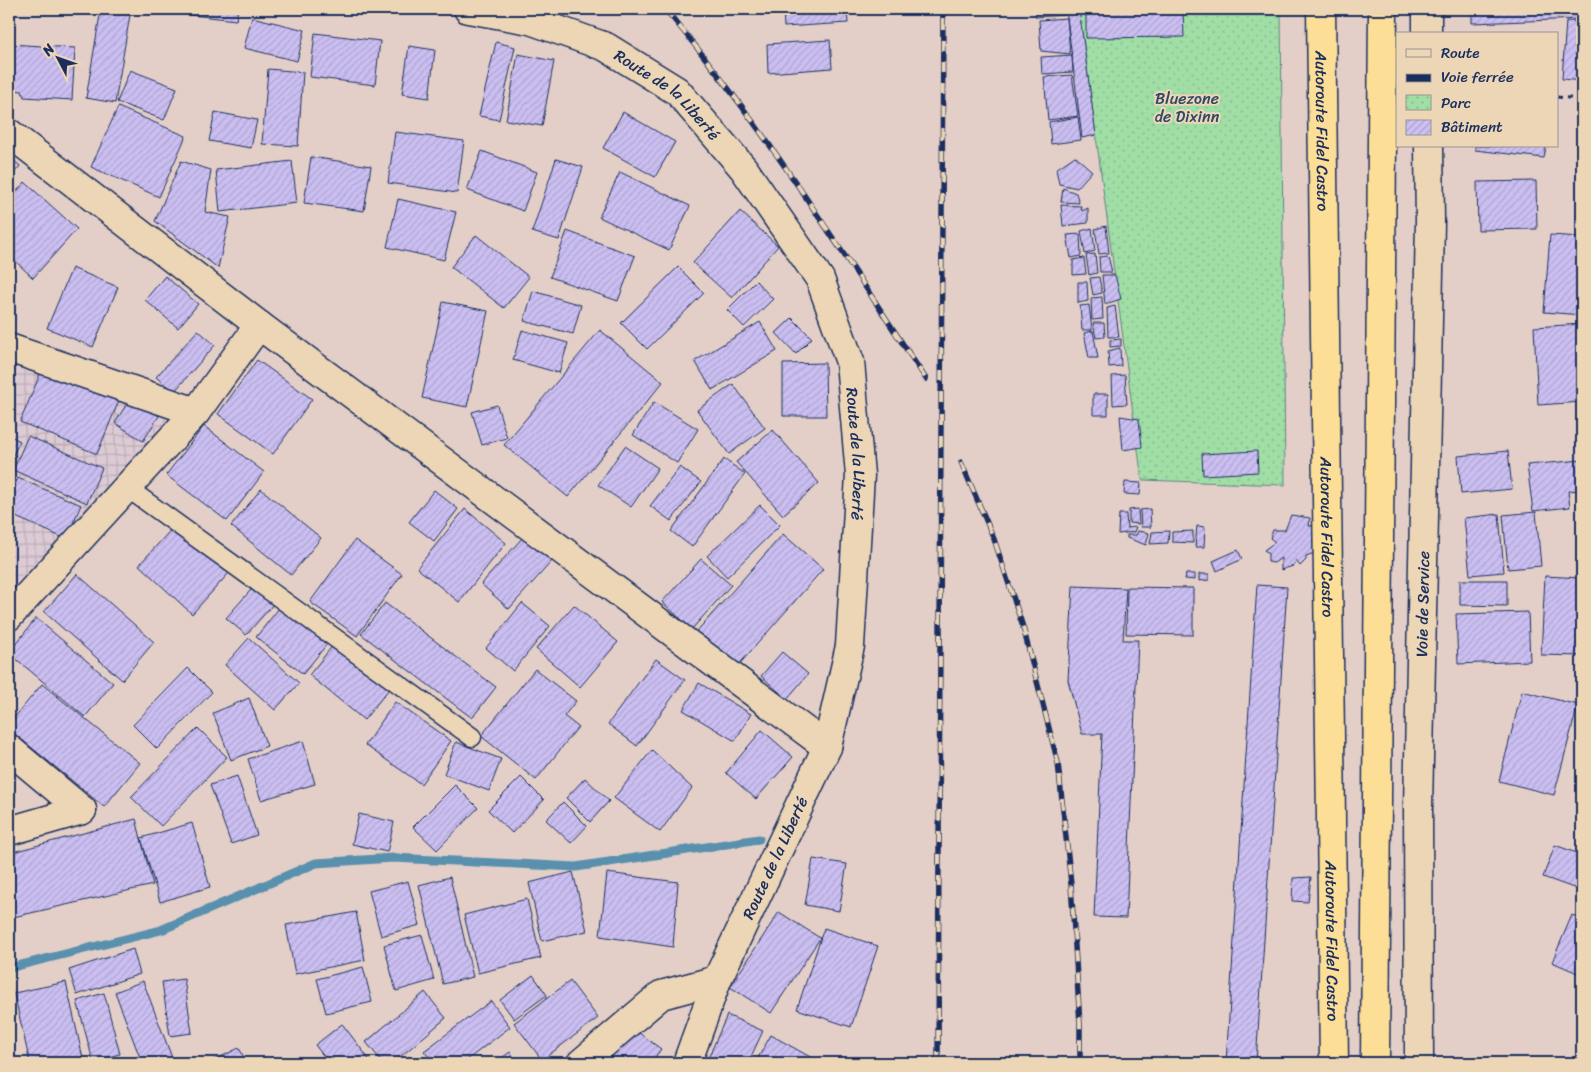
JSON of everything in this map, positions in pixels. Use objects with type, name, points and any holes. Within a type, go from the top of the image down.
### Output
[{"type":"highway","name":"Autoroute Fidel Castro","points":[[1321,9],[1334,1063]]},
{"type":"highway","points":[[1375,1063],[1383,9]]},
{"type":"street","name":"Route de la Liberté","points":[[468,9],[530,20],[606,47],[676,91],[744,169],[820,279],[850,362],[860,475],[850,646],[827,747],[717,980],[687,1063]]},
{"type":"street","points":[[1427,9],[1427,32]]},
{"type":"street","points":[[9,133],[259,325],[827,747]]},
{"type":"street","name":"Voie de Service","points":[[1419,1063],[1418,808],[1430,222],[1429,148]]},
{"type":"street","points":[[9,616],[196,412],[259,325]]},
{"type":"street","points":[[9,348],[196,412]]},
{"type":"street","points":[[9,749],[82,810],[9,831]]},
{"type":"street","points":[[581,1063],[661,995],[717,980]]},
{"type":"lane","points":[[126,487],[472,737]]},
{"type":"path","points":[[1558,97],[1582,99]]},
{"type":"shaded area","points":[[9,365],[174,418],[9,629]]},
{"type":"green space","name":"Bluezone de Dixinn","points":[[1079,9],[1281,9],[1285,485],[1142,480]]},
{"type":"building","points":[[101,9],[131,9],[115,103],[86,98]]},
{"type":"building","points":[[183,9],[238,9],[236,20],[182,14]]},
{"type":"building","points":[[783,9],[847,9],[848,23],[784,27]]},
{"type":"building","points":[[1035,9],[1063,9],[1065,15],[1036,17]]},
{"type":"building","points":[[1066,9],[1079,9],[1096,135],[1082,138]]},
{"type":"building","points":[[1086,9],[1183,9],[1184,37],[1086,38]]},
{"type":"building","points":[[1472,9],[1582,9],[1582,19],[1472,23]]},
{"type":"building","points":[[252,17],[305,30],[297,61],[244,48]]},
{"type":"building","points":[[1067,18],[1070,54],[1041,51],[1039,20]]},
{"type":"building","points":[[1566,21],[1582,22],[1582,81],[1562,79]]},
{"type":"building","points":[[315,33],[380,41],[375,85],[310,77]]},
{"type":"building","points":[[830,40],[832,68],[768,73],[767,44]]},
{"type":"building","points":[[496,42],[515,47],[499,120],[479,116]]},
{"type":"building","points":[[9,44],[75,48],[72,100],[24,97],[22,91],[12,90],[13,80],[9,80]]},
{"type":"building","points":[[409,46],[435,50],[429,98],[402,94]]},
{"type":"building","points":[[518,54],[554,61],[542,126],[506,120]]},
{"type":"building","points":[[1072,55],[1073,72],[1042,74],[1041,57]]},
{"type":"building","points":[[268,69],[303,72],[298,146],[262,144]]},
{"type":"building","points":[[130,70],[177,88],[164,120],[117,102]]},
{"type":"building","points":[[1072,75],[1078,116],[1048,120],[1044,77]]},
{"type":"building","points":[[118,107],[186,136],[159,197],[91,167]]},
{"type":"building","points":[[215,112],[257,120],[251,148],[209,141]]},
{"type":"building","points":[[623,112],[675,142],[655,177],[603,148]]},
{"type":"building","points":[[1078,117],[1081,140],[1051,144],[1049,122]]},
{"type":"building","points":[[395,132],[464,141],[457,193],[388,183]]},
{"type":"building","points":[[1475,148],[1546,148],[1544,158],[1475,150]]},
{"type":"building","points":[[482,151],[537,172],[523,211],[467,190]]},
{"type":"building","points":[[9,156],[20,166],[9,179]]},
{"type":"building","points":[[1075,156],[1092,171],[1077,188],[1059,184],[1056,169]]},
{"type":"building","points":[[311,157],[371,166],[364,211],[304,203]]},
{"type":"building","points":[[556,159],[583,167],[559,240],[532,232]]},
{"type":"building","points":[[181,161],[211,170],[205,212],[230,217],[218,268],[155,221]]},
{"type":"building","points":[[292,161],[297,203],[220,212],[216,170]]},
{"type":"building","points":[[620,172],[690,206],[669,250],[599,217]]},
{"type":"building","points":[[1536,181],[1537,229],[1478,230],[1477,182]]},
{"type":"building","points":[[25,182],[77,229],[33,278],[9,255],[9,200]]},
{"type":"building","points":[[1063,188],[1076,193],[1079,203],[1061,202]]},
{"type":"building","points":[[398,199],[456,212],[444,260],[387,247]]},
{"type":"building","points":[[1061,205],[1081,206],[1082,211],[1088,208],[1088,223],[1063,226]]},
{"type":"building","points":[[740,211],[778,246],[732,298],[693,263]]},
{"type":"building","points":[[1106,226],[1109,253],[1099,254],[1095,229]]},
{"type":"building","points":[[1092,228],[1095,251],[1085,254],[1081,231]]},
{"type":"building","points":[[567,231],[635,256],[618,301],[550,277]]},
{"type":"building","points":[[1080,234],[1081,256],[1071,258],[1067,235]]},
{"type":"building","points":[[476,235],[529,277],[504,308],[451,267]]},
{"type":"building","points":[[1550,235],[1582,237],[1582,315],[1544,312]]},
{"type":"building","points":[[1095,254],[1097,273],[1089,275],[1086,255]]},
{"type":"building","points":[[1108,256],[1112,272],[1100,272],[1099,257]]},
{"type":"building","points":[[1084,258],[1086,274],[1073,275],[1073,260]]},
{"type":"building","points":[[678,267],[704,293],[647,349],[621,323]]},
{"type":"building","points":[[72,268],[118,287],[93,347],[47,328]]},
{"type":"building","points":[[1102,275],[1115,275],[1121,299],[1105,304]]},
{"type":"building","points":[[165,276],[198,304],[178,328],[145,300]]},
{"type":"building","points":[[1099,277],[1102,293],[1093,295],[1090,278]]},
{"type":"building","points":[[756,281],[773,299],[744,327],[727,310]]},
{"type":"building","points":[[1078,282],[1087,282],[1088,301],[1078,303]]},
{"type":"building","points":[[533,291],[581,305],[573,334],[524,321]]},
{"type":"building","points":[[1102,297],[1103,319],[1092,320],[1091,298]]},
{"type":"building","points":[[443,302],[488,311],[467,407],[422,398]]},
{"type":"building","points":[[1089,305],[1092,330],[1082,330],[1080,306]]},
{"type":"building","points":[[1115,306],[1119,337],[1108,337],[1107,308]]},
{"type":"building","points":[[792,318],[812,338],[796,354],[776,333]]},
{"type":"building","points":[[760,322],[777,351],[712,390],[695,361]]},
{"type":"building","points":[[1093,323],[1104,323],[1105,337],[1096,338]]},
{"type":"building","points":[[1582,324],[1582,402],[1538,405],[1534,327]]},
{"type":"building","points":[[198,330],[215,345],[174,392],[156,377]]},
{"type":"building","points":[[522,330],[568,343],[559,373],[513,360]]},
{"type":"building","points":[[600,330],[663,382],[568,497],[504,445]]},
{"type":"building","points":[[1093,331],[1098,358],[1089,358],[1084,333]]},
{"type":"building","points":[[1121,339],[1121,346],[1110,347],[1110,340]]},
{"type":"building","points":[[1120,348],[1121,366],[1109,367],[1108,351]]},
{"type":"building","points":[[257,360],[312,399],[273,454],[218,414]]},
{"type":"building","points":[[825,363],[826,416],[783,416],[783,364]]},
{"type":"building","points":[[43,367],[120,398],[97,454],[20,422]]},
{"type":"building","points":[[1125,375],[1127,404],[1113,405],[1112,376]]},
{"type":"building","points":[[733,384],[765,428],[729,454],[697,410]]},
{"type":"building","points":[[1093,394],[1108,394],[1108,415],[1093,415]]},
{"type":"building","points":[[131,397],[159,416],[143,441],[115,423]]},
{"type":"building","points":[[654,402],[698,429],[677,463],[633,435]]},
{"type":"building","points":[[497,405],[507,438],[482,445],[472,412]]},
{"type":"building","points":[[1120,416],[1139,419],[1142,447],[1123,450]]},
{"type":"building","points":[[204,426],[264,472],[227,521],[166,475]]},
{"type":"building","points":[[773,430],[819,483],[783,515],[736,462]]},
{"type":"building","points":[[9,435],[20,441],[9,463]]},
{"type":"building","points":[[28,436],[102,468],[87,503],[13,470]]},
{"type":"building","points":[[625,446],[658,468],[631,507],[598,485]]},
{"type":"building","points":[[1257,451],[1258,472],[1203,475],[1202,454]]},
{"type":"building","points":[[1508,451],[1512,489],[1461,494],[1458,456]]},
{"type":"building","points":[[724,459],[745,474],[692,547],[671,531]]},
{"type":"building","points":[[1582,460],[1582,490],[1568,491],[1570,507],[1533,511],[1527,465]]},
{"type":"building","points":[[680,467],[701,482],[671,521],[650,506]]},
{"type":"building","points":[[18,478],[81,505],[66,539],[9,514],[9,499]]},
{"type":"building","points":[[1125,482],[1141,483],[1140,495],[1124,494]]},
{"type":"building","points":[[261,489],[321,538],[291,575],[231,526]]},
{"type":"building","points":[[434,490],[458,509],[434,541],[409,522]]},
{"type":"building","points":[[760,505],[780,525],[727,577],[707,556]]},
{"type":"building","points":[[465,509],[506,543],[459,602],[417,568]]},
{"type":"building","points":[[1138,509],[1139,524],[1129,523],[1129,510]]},
{"type":"building","points":[[1150,509],[1151,527],[1141,527],[1140,510]]},
{"type":"building","points":[[1536,512],[1541,566],[1508,569],[1503,515]]},
{"type":"building","points":[[1119,514],[1126,514],[1127,528],[1136,527],[1134,532],[1118,534]]},
{"type":"building","points":[[1499,514],[1504,572],[1470,575],[1464,518]]},
{"type":"building","points":[[1291,515],[1310,518],[1309,526],[1316,525],[1317,552],[1306,556],[1306,560],[1300,566],[1296,561],[1293,566],[1281,570],[1281,558],[1274,563],[1268,562],[1268,553],[1264,550],[1275,542],[1270,538],[1273,530],[1285,530]]},
{"type":"building","points":[[176,524],[229,573],[192,614],[139,565]]},
{"type":"building","points":[[1197,526],[1205,527],[1204,547],[1195,547]]},
{"type":"building","points":[[1138,531],[1149,533],[1146,545],[1127,538],[1127,535],[1136,535]]},
{"type":"building","points":[[1169,531],[1168,543],[1150,544],[1152,532]]},
{"type":"building","points":[[1193,531],[1193,543],[1172,542],[1172,532]]},
{"type":"building","points":[[783,534],[823,569],[736,668],[696,632]]},
{"type":"building","points":[[524,536],[552,561],[509,609],[481,584]]},
{"type":"building","points":[[355,540],[402,574],[357,636],[310,602]]},
{"type":"building","points":[[1238,550],[1242,559],[1217,571],[1213,561]]},
{"type":"building","points":[[701,559],[731,585],[692,629],[662,602]]},
{"type":"building","points":[[77,574],[154,642],[122,680],[44,612]]},
{"type":"building","points":[[1186,574],[1195,574],[1195,580],[1185,579]]},
{"type":"building","points":[[1199,574],[1209,574],[1209,580],[1199,581]]},
{"type":"building","points":[[1545,576],[1582,578],[1582,656],[1541,655]]},
{"type":"building","points":[[1460,580],[1507,580],[1507,606],[1460,605]]},
{"type":"building","points":[[257,583],[276,601],[246,635],[226,618]]},
{"type":"building","points":[[1257,585],[1287,587],[1256,1063],[1226,1063]]},
{"type":"building","points":[[1073,586],[1126,588],[1123,640],[1138,640],[1126,918],[1094,917],[1102,734],[1082,734],[1068,680]]},
{"type":"building","points":[[1127,587],[1193,588],[1193,635],[1126,634]]},
{"type":"building","points":[[385,603],[496,687],[472,718],[361,634]]},
{"type":"building","points":[[522,603],[550,626],[513,671],[486,648]]},
{"type":"building","points":[[574,605],[618,642],[580,687],[536,649]]},
{"type":"building","points":[[280,607],[327,644],[303,674],[256,637]]},
{"type":"building","points":[[1528,612],[1530,661],[1458,664],[1456,614]]},
{"type":"building","points":[[36,618],[113,683],[85,717],[9,653]]},
{"type":"building","points":[[249,638],[299,683],[275,710],[225,665]]},
{"type":"building","points":[[334,644],[389,689],[364,720],[309,675]]},
{"type":"building","points":[[782,652],[808,674],[787,699],[761,676]]},
{"type":"building","points":[[656,659],[685,680],[637,746],[608,724]]},
{"type":"building","points":[[188,668],[212,692],[157,749],[133,725]]},
{"type":"building","points":[[535,669],[576,701],[564,716],[578,727],[536,780],[481,736]]},
{"type":"building","points":[[699,683],[751,714],[735,741],[683,710]]},
{"type":"building","points":[[42,684],[140,763],[104,807],[9,729],[9,724]]},
{"type":"building","points":[[1522,691],[1578,705],[1554,795],[1499,781]]},
{"type":"building","points":[[249,698],[267,746],[231,760],[213,713]]},
{"type":"building","points":[[395,702],[451,741],[421,784],[365,745]]},
{"type":"building","points":[[198,728],[227,757],[161,826],[131,797]]},
{"type":"building","points":[[762,730],[793,757],[756,799],[726,773]]},
{"type":"building","points":[[303,741],[315,784],[261,800],[248,759]]},
{"type":"building","points":[[456,742],[501,759],[489,791],[444,774]]},
{"type":"building","points":[[652,750],[692,788],[660,832],[614,798]]},
{"type":"building","points":[[237,776],[257,835],[231,844],[210,785]]},
{"type":"building","points":[[521,777],[544,800],[512,833],[488,810]]},
{"type":"building","points":[[585,778],[609,801],[590,822],[566,798]]},
{"type":"building","points":[[455,785],[478,808],[437,850],[413,827]]},
{"type":"building","points":[[563,802],[587,826],[571,843],[546,820]]},
{"type":"building","points":[[359,814],[394,822],[387,852],[352,844]]},
{"type":"building","points":[[136,819],[153,885],[9,918],[9,853]]},
{"type":"building","points":[[192,823],[210,887],[160,902],[141,838]]},
{"type":"building","points":[[1555,845],[1582,855],[1582,891],[1543,877]]},
{"type":"building","points":[[813,859],[847,864],[839,911],[805,905]]},
{"type":"building","points":[[573,872],[587,931],[542,941],[529,883]]},
{"type":"building","points":[[607,873],[678,882],[673,947],[600,936]]},
{"type":"building","points":[[450,877],[473,977],[443,984],[419,885]]},
{"type":"building","points":[[1311,877],[1308,902],[1292,901],[1293,878]]},
{"type":"building","points":[[408,881],[420,925],[381,936],[369,891]]},
{"type":"building","points":[[527,899],[541,958],[478,973],[464,915]]},
{"type":"building","points":[[356,912],[365,960],[295,974],[286,925]]},
{"type":"building","points":[[779,912],[820,938],[771,1013],[730,987]]},
{"type":"building","points":[[1572,915],[1582,919],[1582,975],[1552,962]]},
{"type":"building","points":[[824,928],[878,946],[851,1027],[797,1009]]},
{"type":"building","points":[[422,935],[434,980],[396,991],[384,945]]},
{"type":"building","points":[[133,949],[140,974],[77,995],[69,970]]},
{"type":"building","points":[[363,967],[372,1002],[326,1013],[317,979]]},
{"type":"building","points":[[533,975],[547,995],[514,1019],[500,1000]]},
{"type":"building","points":[[184,979],[192,1033],[170,1036],[162,982]]},
{"type":"building","points":[[143,981],[174,1063],[142,1063],[115,992]]},
{"type":"building","points":[[570,981],[598,1018],[542,1060],[514,1023]]},
{"type":"building","points":[[66,982],[84,1063],[30,1063],[14,993]]},
{"type":"building","points":[[425,992],[446,1018],[393,1063],[383,1063],[366,1042]]},
{"type":"building","points":[[104,993],[120,1054],[93,1061],[77,1001]]},
{"type":"building","points":[[491,1001],[510,1027],[463,1063],[434,1063],[424,1051]]},
{"type":"building","points":[[727,1015],[763,1031],[748,1063],[712,1063],[707,1061]]},
{"type":"building","points":[[342,1024],[372,1063],[329,1063],[315,1045]]},
{"type":"building","points":[[631,1027],[661,1049],[651,1063],[617,1063],[609,1058]]},
{"type":"building","points":[[771,1035],[821,1063],[755,1063]]},
{"type":"building","points":[[239,1048],[247,1063],[208,1063]]},
{"type":"building","points":[[510,1052],[519,1063],[495,1063]]},
{"type":"waterway","points":[[9,968],[161,930],[316,863],[393,858],[576,867],[759,839]]},
{"type":"railway","points":[[665,9],[701,53],[768,143],[926,379]]},
{"type":"railway","points":[[938,1063],[943,9]]},
{"type":"railway","points":[[961,462],[994,539],[1023,627],[1058,763],[1071,884],[1080,1024],[1080,1063]]}]
